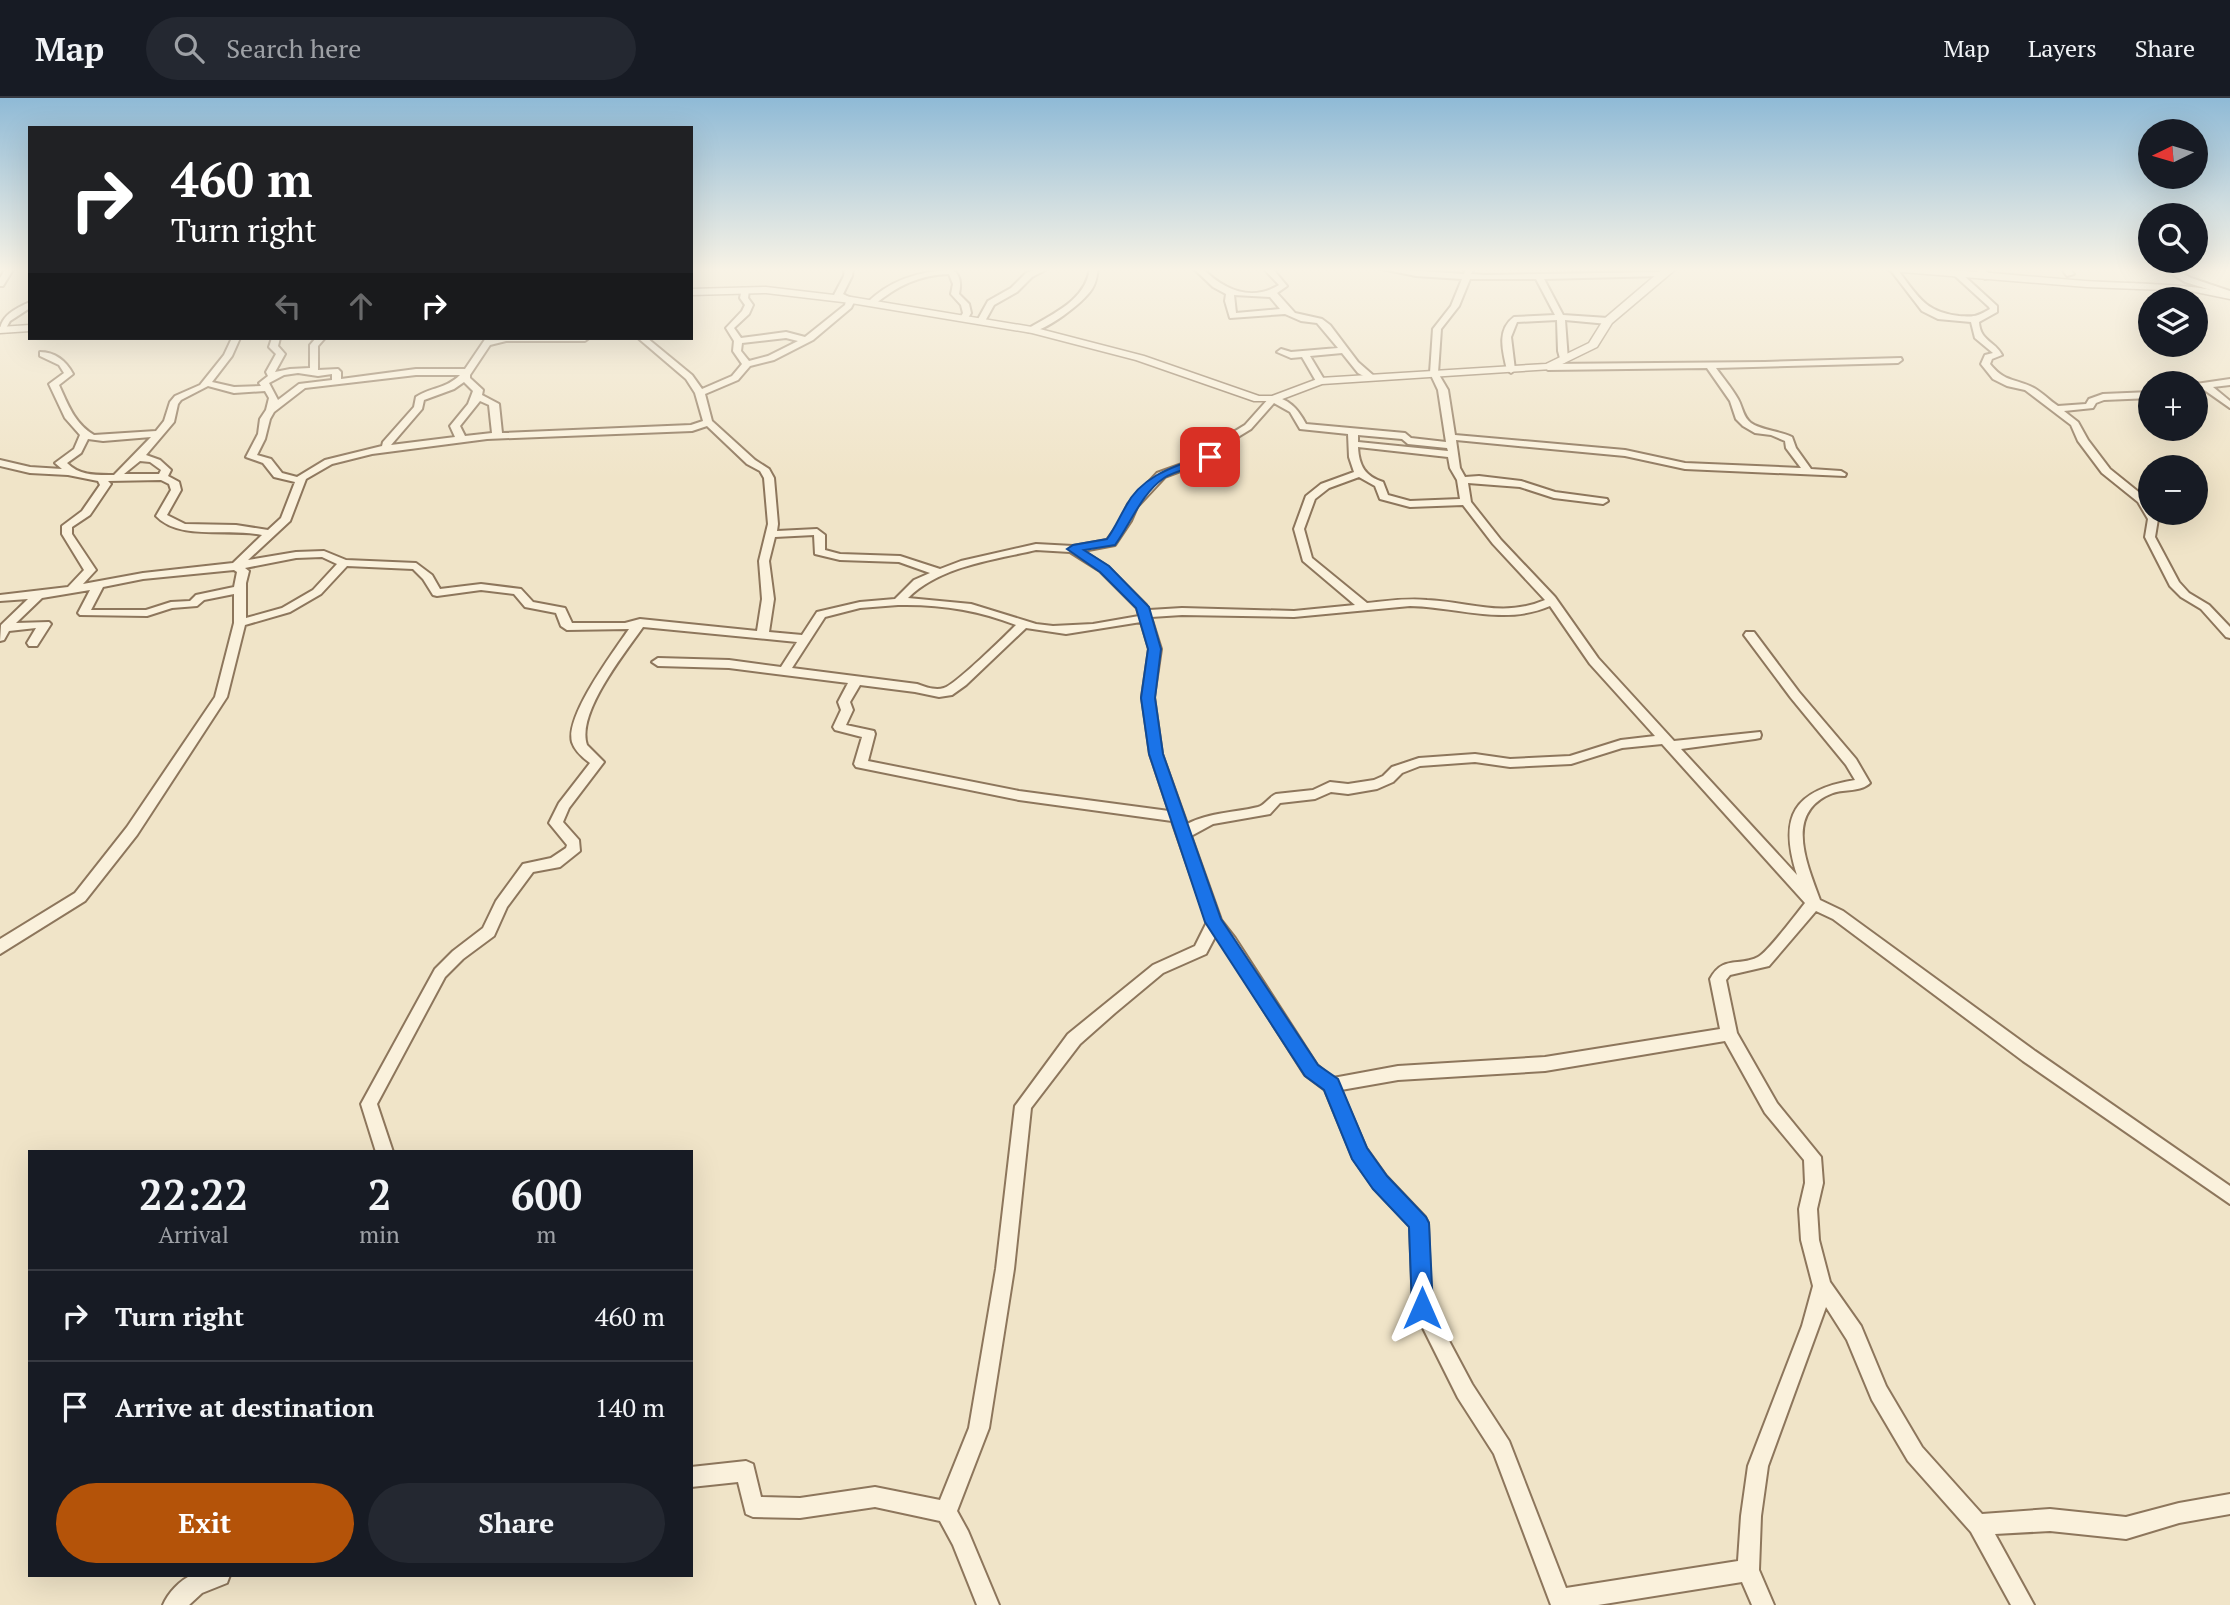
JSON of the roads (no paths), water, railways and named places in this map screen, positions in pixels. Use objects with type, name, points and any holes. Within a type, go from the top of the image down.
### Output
[{"type":"street","points":[[736,338],[737,351],[747,364]]},
{"type":"street","points":[[738,341],[759,338]]},
{"type":"street","points":[[799,338],[806,340]]},
{"type":"street","points":[[1064,338],[1140,358],[1258,399],[1273,399],[1320,381],[1369,376],[1548,367],[1765,365],[1898,360]]},
{"type":"street","points":[[1335,338],[1356,369],[1369,376]]},
{"type":"street","points":[[1436,338],[1434,373],[1443,390],[1455,468],[1462,480],[1466,502],[1497,542],[1552,601],[1594,661],[1814,902],[1838,915],[2029,1056],[2230,1196]]},
{"type":"street","points":[[1506,338],[1511,370]]},
{"type":"street","points":[[1561,338],[1560,348],[1564,360]]},
{"type":"street","points":[[1548,367],[1593,345],[1597,338]]},
{"type":"street","points":[[1978,338],[1997,352],[1998,355],[1988,357],[1985,364],[1996,377],[2028,388],[2059,409],[2075,424],[2083,441],[2106,471],[2142,500],[2153,519],[2150,537],[2174,583],[2185,596],[2205,607],[2230,634]]},
{"type":"street","points":[[120,477],[119,474],[124,468],[138,458],[169,422],[173,404],[178,398],[207,383],[228,356],[235,340]]},
{"type":"street","points":[[271,410],[274,398],[264,383],[281,355],[273,347],[275,340]]},
{"type":"street","points":[[314,370],[314,345],[319,340]]},
{"type":"street","points":[[387,448],[386,444],[419,407],[419,399],[428,393],[452,386],[466,372],[489,340]]},
{"type":"street","points":[[644,340],[689,377],[700,393],[708,422],[751,462],[764,469],[769,478],[773,524],[764,561],[768,599],[763,633]]},
{"type":"street","points":[[700,393],[736,378],[747,364],[771,358],[806,340]]},
{"type":"street","points":[[1281,352],[1291,355],[1344,350]]},
{"type":"street","points":[[43,354],[63,363],[69,374],[54,384],[74,427],[85,432],[85,435],[103,438],[159,434]]},
{"type":"street","points":[[1305,354],[1320,381]]},
{"type":"street","points":[[1708,364],[1735,401],[1741,419],[1758,431],[1773,432],[1789,439],[1791,448],[1808,471]]},
{"type":"street","points":[[271,374],[314,370],[318,373],[337,372],[336,382]]},
{"type":"street","points":[[301,481],[278,475],[267,460],[251,457],[266,428],[265,419],[271,410],[302,386],[416,372],[466,372]]},
{"type":"street","points":[[461,438],[455,426],[477,396],[478,390],[466,379],[466,372]]},
{"type":"street","points":[[2208,385],[2230,382]]},
{"type":"street","points":[[207,383],[234,390],[268,388]]},
{"type":"street","points":[[2208,391],[2230,405]]},
{"type":"street","points":[[477,396],[494,404],[498,436]]},
{"type":"street","points":[[2059,409],[2090,406],[2092,401],[2103,397],[2138,396]]},
{"type":"street","points":[[1273,399],[1293,408],[1303,428],[1405,436],[1408,441],[1451,446]]},
{"type":"street","points":[[898,602],[918,582],[938,572],[1036,547],[1073,549],[1111,542],[1126,521],[1132,506],[1161,475],[1210,457],[1256,419],[1273,399]]},
{"type":"street","points":[[236,566],[292,510],[306,472],[318,466],[387,448],[461,438],[692,428],[708,422]]},
{"type":"street","points":[[1353,431],[1358,474]]},
{"type":"street","points":[[68,472],[60,463],[78,452],[85,435]]},
{"type":"street","points":[[1353,444],[1625,453],[1685,467],[1841,474]]},
{"type":"street","points":[[138,458],[154,459],[160,463],[166,470],[162,477]]},
{"type":"street","points":[[0,463],[30,470],[68,472],[90,478],[162,477],[174,482],[176,490],[161,516],[166,521],[185,527],[234,528],[270,534]]},
{"type":"street","points":[[1364,606],[1307,559],[1299,529],[1310,498],[1325,486],[1358,474],[1379,484],[1384,497],[1398,501],[1428,504],[1466,502]]},
{"type":"street","points":[[71,591],[90,570],[67,534],[67,526],[90,509],[106,484],[103,478]]},
{"type":"street","points":[[1462,480],[1479,479],[1521,484],[1554,495],[1603,501]]},
{"type":"street","points":[[770,534],[817,532],[820,535],[819,552],[840,557],[900,559],[938,572]]},
{"type":"street","points":[[1073,549],[1104,569],[1142,607],[1155,649],[1148,698],[1156,754],[1185,834],[1194,871],[1214,922],[1237,953],[1311,1070],[1331,1085],[1359,1153],[1380,1182],[1419,1223],[1422,1308],[1465,1391],[1502,1448],[1562,1602],[1748,1570]]},
{"type":"street","points":[[0,598],[38,596],[97,587],[143,576],[236,566],[296,555],[324,554],[344,563],[416,566],[428,577],[437,593],[481,587],[517,591],[529,605],[561,610],[567,626],[625,627],[640,623],[806,639]]},
{"type":"street","points":[[240,623],[286,610],[317,592],[344,563]]},
{"type":"street","points":[[0,948],[9,939],[80,897],[132,831],[220,697],[240,623],[243,571],[236,566]]},
{"type":"street","points":[[97,587],[84,613],[147,613],[171,605],[193,604],[200,597],[240,589]]},
{"type":"street","points":[[2,632],[38,596]]},
{"type":"street","points":[[785,671],[821,614],[860,605],[898,602],[944,604],[991,612],[1040,628],[1084,630],[1145,616],[1201,610],[1293,614],[1364,606],[1426,603],[1511,615],[1533,611],[1552,601]]},
{"type":"street","points":[[384,1150],[369,1104],[440,973],[458,955],[489,932],[501,905],[528,868],[555,863],[573,851],[574,844],[556,823],[569,796],[585,782],[597,762],[580,747],[577,733],[599,683],[640,623]]},
{"type":"street","points":[[658,662],[729,664],[917,688],[930,694],[946,693],[956,688],[986,657],[1012,639],[1024,623]]},
{"type":"street","points":[[2,632],[45,624],[33,643]]},
{"type":"street","points":[[1749,635],[1851,762],[1863,783],[1826,790],[1807,805],[1798,818],[1793,837],[1814,902]]},
{"type":"street","points":[[856,680],[844,702],[848,710],[838,727],[869,734],[861,764],[911,776],[1100,808],[1178,817]]},
{"type":"street","points":[[1185,834],[1190,827],[1210,821],[1265,811],[1276,799],[1315,794],[1330,787],[1348,789],[1377,784],[1388,779],[1397,770],[1419,762],[1475,758],[1527,763],[1571,760],[1621,744],[1669,743],[1755,735]]},
{"type":"street","points":[[1814,902],[1764,962],[1725,970],[1718,979],[1729,1034],[1770,1108],[1812,1157],[1814,1183],[1808,1209],[1810,1240],[1822,1286],[1854,1333],[1879,1393],[1915,1454],[1978,1525],[2024,1605]]},
{"type":"street","points":[[946,1512],[979,1428],[1005,1269],[1023,1106],[1074,1039],[1158,969],[1201,950],[1214,922]]},
{"type":"street","points":[[1331,1085],[1398,1073],[1545,1064],[1729,1034]]},
{"type":"street","points":[[1763,1605],[1748,1570],[1751,1516],[1758,1466],[1811,1326],[1822,1286]]},
{"type":"street","points":[[693,1477],[746,1471],[753,1507],[800,1508],[875,1497],[946,1512],[961,1538],[988,1605]]},
{"type":"street","points":[[1978,1525],[2050,1520],[2126,1528],[2179,1513],[2230,1504]]},
{"type":"street","points":[[173,1605],[194,1585],[214,1577]]}]
